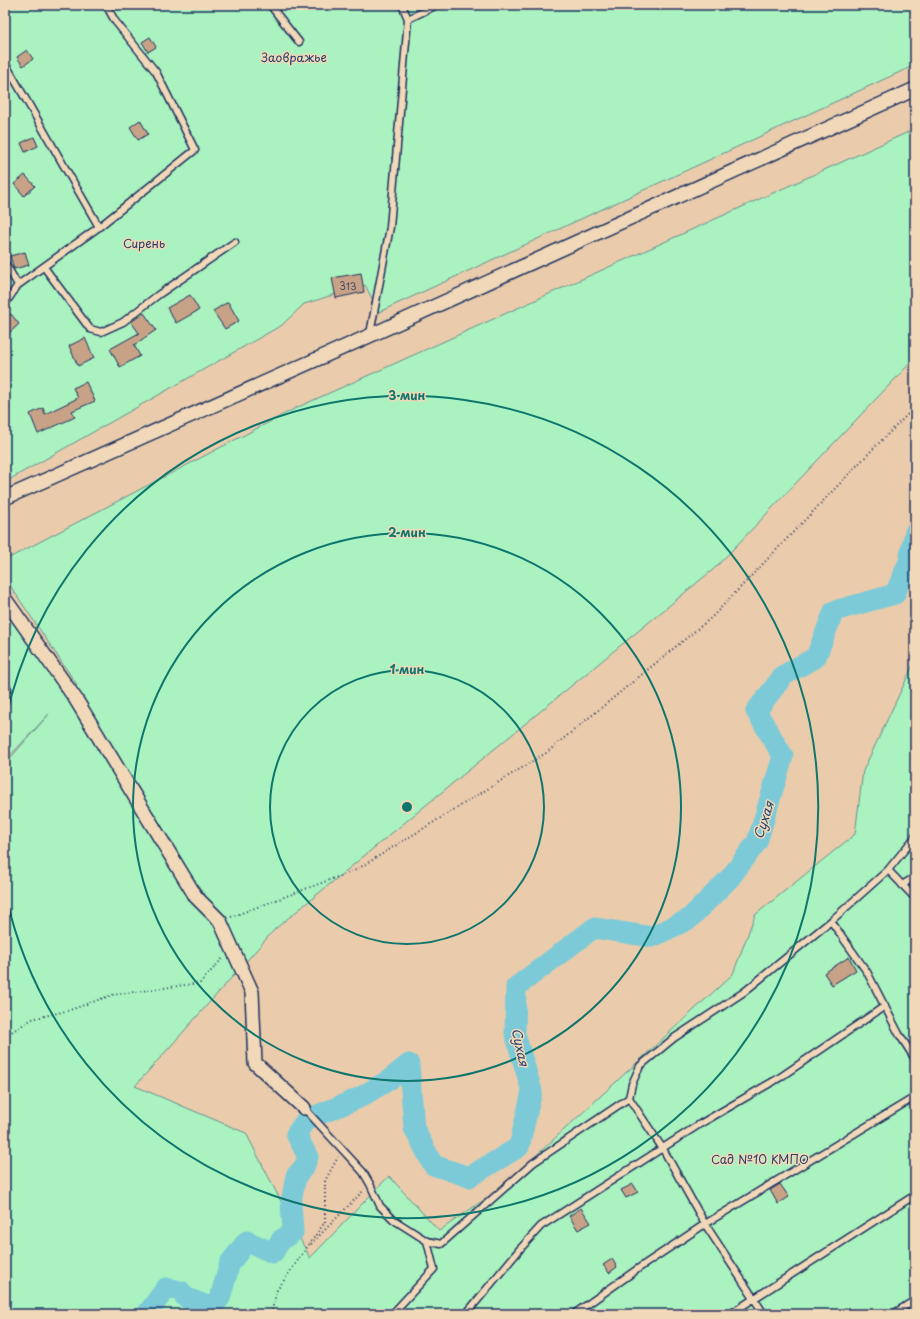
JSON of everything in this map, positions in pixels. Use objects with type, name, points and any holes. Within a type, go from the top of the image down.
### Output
[{"type":"street","points":[[5,498],[370,336],[915,89]]},
{"type":"street","points":[[5,599],[75,698],[196,897],[220,921],[252,992],[255,1063],[304,1108]]},
{"type":"lane","points":[[5,304],[18,285],[98,227],[195,150],[156,72],[115,21],[106,5]]},
{"type":"lane","points":[[270,5],[298,42]]},
{"type":"lane","points":[[370,336],[390,227],[408,19],[402,5]]},
{"type":"lane","points":[[408,19],[437,5]]},
{"type":"lane","points":[[5,63],[98,227]]},
{"type":"lane","points":[[44,267],[90,329],[101,332],[123,322],[158,295],[235,242]]},
{"type":"lane","points":[[5,263],[18,285]]},
{"type":"lane","points":[[304,1108],[363,1172],[380,1206],[394,1220],[427,1241],[442,1244],[533,1163],[629,1098],[632,1084],[640,1066],[674,1038],[744,992],[831,921],[888,870],[915,837]]},
{"type":"lane","points":[[888,870],[915,898]]},
{"type":"lane","points":[[902,885],[915,877]]},
{"type":"lane","points":[[831,921],[867,972],[899,1034],[915,1059]]},
{"type":"lane","points":[[466,1314],[541,1226],[700,1124],[779,1078],[885,1006]]},
{"type":"lane","points":[[574,1314],[705,1224],[915,1097]]},
{"type":"lane","points":[[629,1098],[663,1149],[705,1224],[764,1314]]},
{"type":"lane","points":[[730,1314],[915,1195]]},
{"type":"lane","points":[[392,1314],[434,1269],[427,1241]]},
{"type":"lane","points":[[893,1314],[915,1300]]},
{"type":"path","points":[[220,921],[356,870],[546,754],[712,617],[915,407]]},
{"type":"path","points":[[5,1036],[32,1019],[70,1010],[112,996],[200,983],[232,949]]},
{"type":"path","points":[[272,1314],[277,1290],[325,1222],[325,1181],[342,1149]]},
{"type":"path","points":[[306,1249],[370,1184]]},
{"type":"green space","points":[[5,5],[915,5],[915,65],[379,312],[365,285],[304,304],[282,325],[5,482]]},
{"type":"green space","name":"Сад №10 КМПО","points":[[915,129],[915,358],[715,568],[275,929],[135,1086],[246,1133],[310,1258],[389,1176],[439,1231],[501,1188],[733,974],[755,915],[855,834],[863,771],[915,661],[915,1314],[5,1314],[5,764],[49,714],[5,761],[5,613],[67,692],[77,685],[5,578],[5,560],[296,408]]},
{"type":"building","points":[[150,37],[156,47],[148,52],[142,42]]},
{"type":"building","points":[[27,50],[33,59],[23,66],[17,57]]},
{"type":"building","points":[[140,120],[148,134],[138,140],[130,127]]},
{"type":"building","points":[[34,137],[38,146],[25,152],[21,143]]},
{"type":"building","points":[[25,175],[35,186],[24,196],[14,184]]},
{"type":"building","points":[[25,252],[29,265],[14,269],[10,256]]},
{"type":"building","points":[[361,273],[364,292],[336,298],[332,278]]},
{"type":"building","points":[[190,295],[199,310],[176,323],[167,308]]},
{"type":"building","points":[[228,302],[239,321],[225,329],[213,311]]},
{"type":"building","points":[[144,313],[156,330],[134,345],[140,356],[120,367],[110,349],[139,333],[131,322]]},
{"type":"building","points":[[11,314],[19,324],[5,337],[5,320]]},
{"type":"building","points":[[85,338],[94,358],[78,366],[69,346]]},
{"type":"building","points":[[86,382],[95,401],[72,411],[75,417],[38,434],[30,414],[43,408],[45,414],[78,398],[73,388]]},
{"type":"building","points":[[849,957],[856,970],[832,985],[824,973]]},
{"type":"building","points":[[633,1184],[638,1192],[626,1198],[621,1190]]},
{"type":"building","points":[[780,1184],[789,1197],[778,1204],[770,1190]]},
{"type":"building","points":[[581,1208],[591,1223],[578,1230],[569,1216]]},
{"type":"building","points":[[612,1259],[617,1267],[609,1273],[603,1265]]},
{"type":"waterway","name":"Сухая","points":[[147,1314],[166,1288],[181,1291],[185,1297],[212,1308],[220,1298],[230,1263],[247,1241],[273,1253],[281,1240],[293,1232],[291,1202],[296,1176],[304,1167],[308,1157],[296,1134],[306,1120],[359,1098],[389,1080],[409,1064],[414,1128],[433,1165],[469,1177],[519,1147],[532,1091],[515,1034],[516,987],[594,928],[652,937],[689,919],[730,878],[757,842],[783,756],[756,711],[784,675],[816,657],[834,611],[895,594],[909,561],[915,532]]},
{"type":"park label","name":"Заовражье","points":[[294,57]]},
{"type":"park label","name":"Сирень","points":[[144,243]]}]
